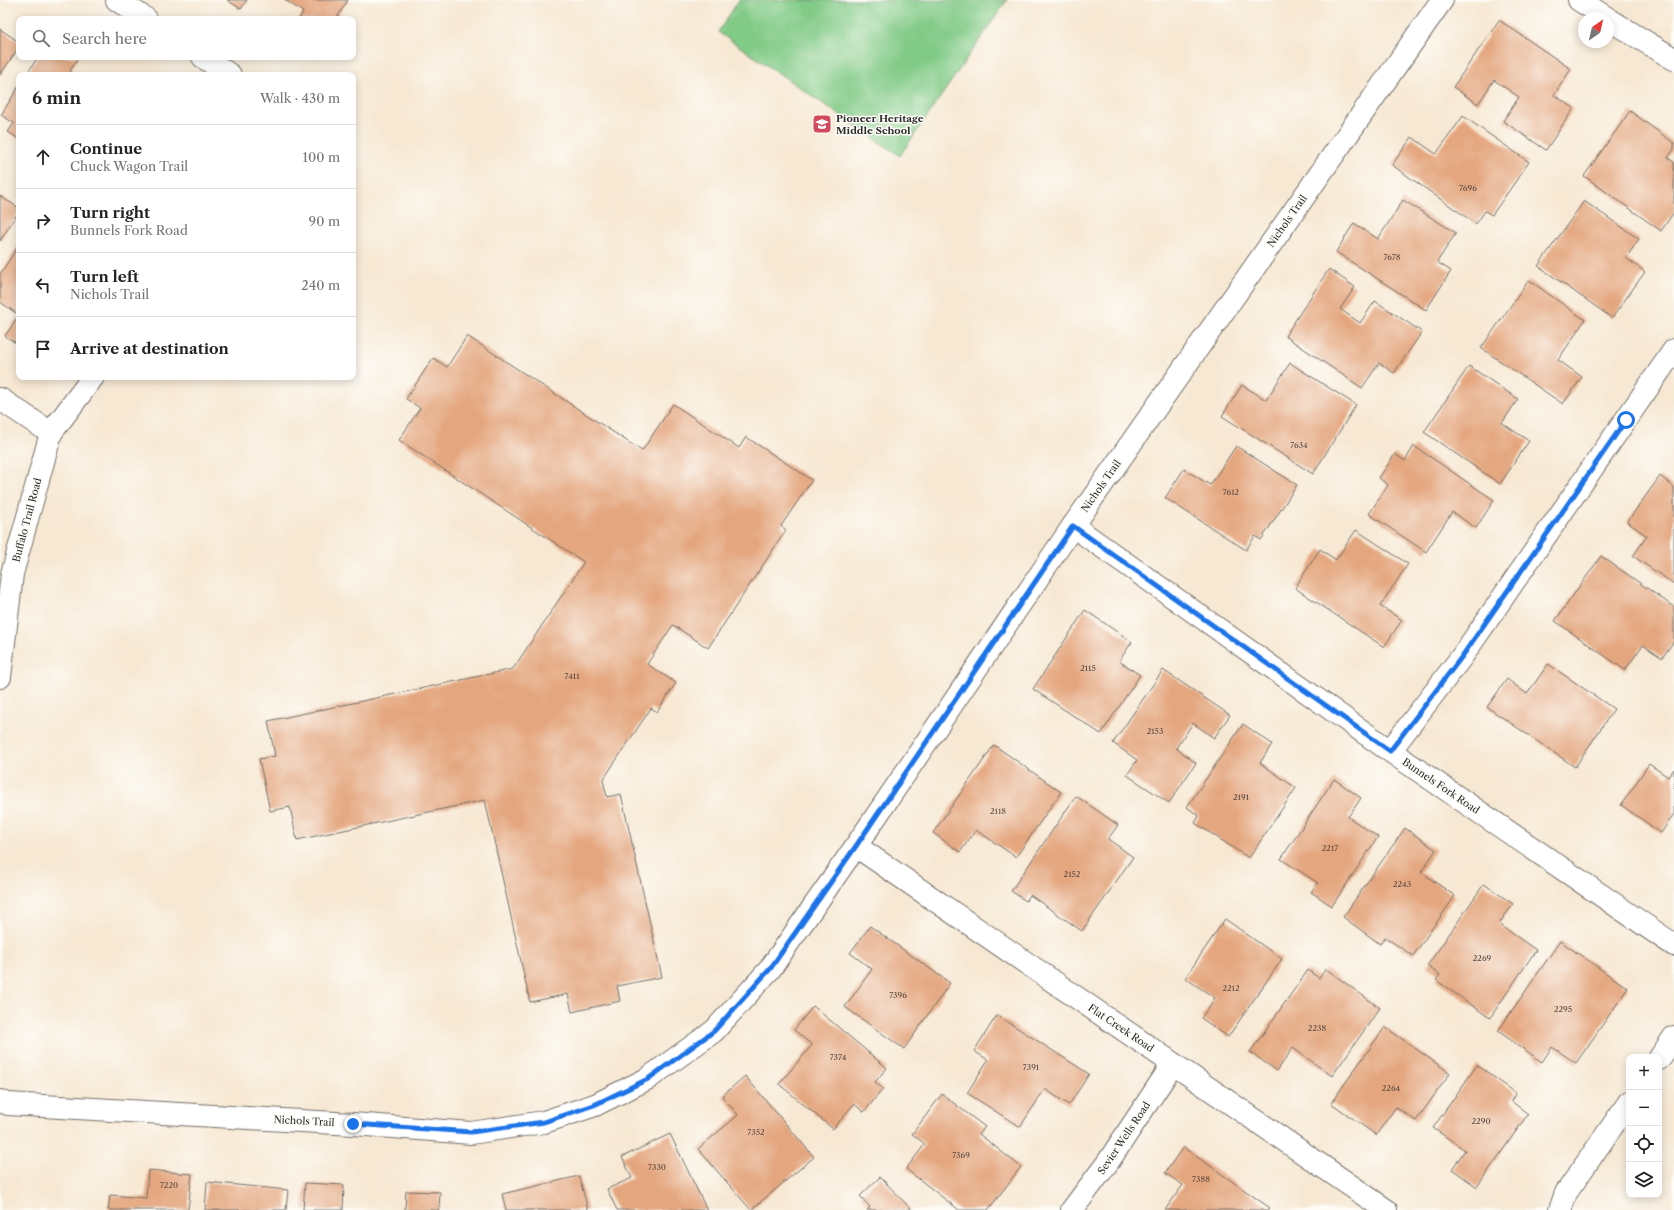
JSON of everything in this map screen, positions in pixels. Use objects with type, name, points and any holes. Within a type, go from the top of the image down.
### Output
[{"type":"street","points":[[117,0],[141,16]]},
{"type":"street","name":"Nichols Trail","points":[[0,1101],[8,1104],[22,1105],[471,1132],[544,1122],[594,1105],[648,1079],[714,1031],[770,969],[856,846],[1073,526],[1442,0]]},
{"type":"street","points":[[1579,0],[1598,12]]},
{"type":"street","points":[[1614,22],[1674,59]]},
{"type":"street","points":[[208,60],[226,72]]},
{"type":"street","points":[[1390,751],[1463,655],[1674,350]]},
{"type":"street","name":"Buffalo Trail Road","points":[[0,677],[12,574],[51,433],[91,380]]},
{"type":"street","points":[[0,399],[51,433]]},
{"type":"street","name":"Bunnels Fork Road","points":[[1073,526],[1390,751],[1674,945]]},
{"type":"street","name":"Flat Creek Road","points":[[856,846],[1386,1210]]},
{"type":"street","points":[[1662,1055],[1674,1037]]},
{"type":"street","name":"Sevier Wells Road","points":[[1072,1210],[1108,1162],[1173,1064]]},
{"type":"street","points":[[1544,1210],[1563,1202],[1626,1107]]},
{"type":"green space","points":[[739,0],[1007,0],[900,156],[718,32]]},
{"type":"building","points":[[227,0],[247,0],[241,9]]},
{"type":"building","points":[[285,0],[348,0],[338,16],[301,16],[303,12]]},
{"type":"building","points":[[1499,20],[1571,69],[1554,95],[1574,108],[1546,150],[1503,121],[1519,97],[1494,80],[1478,104],[1453,87]]},
{"type":"building","points":[[0,29],[16,40],[16,51],[0,75]]},
{"type":"building","points":[[36,60],[77,60],[70,71],[72,72],[28,72]]},
{"type":"building","points":[[16,91],[16,137],[8,132],[14,123],[1,115]]},
{"type":"building","points":[[1630,111],[1674,143],[1674,149],[1668,158],[1674,162],[1674,212],[1661,231],[1584,176]]},
{"type":"building","points":[[1463,116],[1529,162],[1492,215],[1485,211],[1476,224],[1392,165],[1412,137],[1436,154]]},
{"type":"building","points":[[0,196],[16,206],[16,216],[0,241]]},
{"type":"building","points":[[1403,200],[1456,233],[1437,262],[1451,271],[1426,310],[1336,252],[1354,223],[1378,239]]},
{"type":"building","points":[[1584,201],[1639,239],[1626,258],[1645,272],[1612,318],[1538,266]]},
{"type":"building","points":[[16,250],[16,313],[0,302],[0,274]]},
{"type":"building","points":[[1329,269],[1355,287],[1340,309],[1360,323],[1375,301],[1422,332],[1394,373],[1379,363],[1362,388],[1285,336]]},
{"type":"building","points":[[1529,280],[1585,320],[1558,360],[1582,377],[1563,404],[1481,348]]},
{"type":"building","points":[[16,320],[16,343],[5,336]]},
{"type":"building","points":[[467,336],[642,451],[673,404],[739,448],[746,437],[812,480],[781,526],[786,530],[708,648],[673,625],[647,664],[676,683],[657,712],[651,708],[603,780],[607,797],[621,794],[662,977],[617,986],[620,1001],[572,1012],[568,994],[530,1002],[485,800],[297,840],[290,807],[270,811],[259,759],[275,756],[268,721],[513,669],[584,562],[399,440],[420,408],[406,399],[433,358],[447,367]]},
{"type":"building","points":[[1290,363],[1356,405],[1313,474],[1222,416],[1242,385],[1266,400]]},
{"type":"building","points":[[1469,366],[1518,399],[1502,423],[1529,441],[1500,484],[1424,432]]},
{"type":"building","points":[[1236,446],[1297,485],[1261,540],[1255,536],[1246,550],[1165,498],[1184,469],[1210,485]]},
{"type":"building","points":[[1414,446],[1494,500],[1476,528],[1452,512],[1426,552],[1369,514],[1388,485],[1379,478],[1395,454],[1405,461]]},
{"type":"building","points":[[1660,476],[1674,487],[1674,584],[1633,556],[1647,536],[1627,522]]},
{"type":"building","points":[[1356,530],[1408,564],[1380,606],[1402,620],[1384,647],[1295,588],[1320,549],[1336,560]]},
{"type":"building","points":[[1601,556],[1674,607],[1674,641],[1662,658],[1643,645],[1625,670],[1555,621]]},
{"type":"building","points":[[1085,610],[1132,642],[1119,661],[1140,675],[1101,734],[1033,689]]},
{"type":"building","points":[[1548,664],[1614,709],[1575,767],[1487,707],[1507,679],[1527,694]]},
{"type":"building","points":[[1163,670],[1230,715],[1214,738],[1193,723],[1176,748],[1196,763],[1169,803],[1127,775],[1137,760],[1113,743]]},
{"type":"building","points":[[1243,724],[1272,744],[1260,763],[1296,788],[1249,858],[1195,823],[1199,816],[1187,807]]},
{"type":"building","points":[[994,745],[1061,792],[1016,857],[976,830],[960,852],[933,833]]},
{"type":"building","points":[[1649,764],[1668,777],[1674,769],[1674,814],[1661,833],[1621,805]]},
{"type":"building","points":[[1334,779],[1361,798],[1348,817],[1378,837],[1332,906],[1311,892],[1318,883],[1281,859]]},
{"type":"building","points":[[1076,796],[1118,825],[1108,839],[1133,857],[1082,931],[1030,895],[1026,901],[1011,891]]},
{"type":"building","points":[[1405,828],[1436,850],[1421,872],[1455,896],[1413,956],[1385,937],[1380,944],[1343,917]]},
{"type":"building","points":[[1484,884],[1513,904],[1499,924],[1536,950],[1490,1018],[1436,980],[1440,975],[1427,966]]},
{"type":"building","points":[[1225,919],[1282,959],[1228,1037],[1201,1018],[1215,998],[1185,978]]},
{"type":"building","points":[[870,926],[950,983],[904,1049],[845,1007],[872,969],[850,953]]},
{"type":"building","points":[[1560,941],[1628,988],[1576,1063],[1552,1047],[1542,1062],[1498,1031]]},
{"type":"building","points":[[1326,969],[1380,1008],[1332,1076],[1293,1048],[1277,1071],[1250,1052],[1308,970],[1319,978]]},
{"type":"building","points":[[813,1006],[887,1068],[875,1082],[883,1089],[864,1112],[854,1104],[833,1129],[779,1084],[812,1045],[794,1030]]},
{"type":"building","points":[[997,1015],[1089,1074],[1069,1105],[1045,1089],[1020,1127],[967,1093],[988,1060],[974,1051]]},
{"type":"building","points":[[1385,1027],[1450,1073],[1416,1121],[1396,1107],[1376,1135],[1331,1103]]},
{"type":"building","points":[[1477,1065],[1516,1093],[1511,1101],[1528,1114],[1477,1187],[1452,1169],[1465,1150],[1433,1128]]},
{"type":"building","points":[[745,1076],[814,1157],[751,1210],[698,1149],[738,1115],[722,1096]]},
{"type":"building","points":[[942,1094],[985,1127],[979,1134],[1021,1167],[988,1210],[959,1210],[906,1169],[925,1144],[912,1134]]},
{"type":"building","points":[[670,1134],[707,1210],[617,1210],[607,1189],[632,1178],[622,1157]]},
{"type":"building","points":[[1183,1147],[1270,1208],[1268,1210],[1165,1210],[1183,1185],[1165,1173]]},
{"type":"building","points":[[148,1170],[192,1174],[188,1210],[108,1210],[110,1195],[146,1198]]},
{"type":"building","points":[[579,1176],[588,1210],[506,1210],[502,1194]]},
{"type":"building","points":[[880,1177],[912,1210],[867,1210],[870,1207],[860,1196]]},
{"type":"building","points":[[207,1182],[288,1190],[286,1210],[205,1210]]},
{"type":"building","points":[[305,1183],[344,1185],[343,1210],[303,1210]]},
{"type":"building","points":[[406,1191],[440,1192],[439,1210],[405,1210]]},
{"type":"place","name":"Pioneer Heritage Middle School","points":[[822,124]]},
{"type":"route","points":[[353,1124],[471,1132],[544,1122],[594,1105],[648,1079],[714,1031],[770,969],[856,846],[1073,526],[1390,751],[1463,655],[1626,420]]}]
